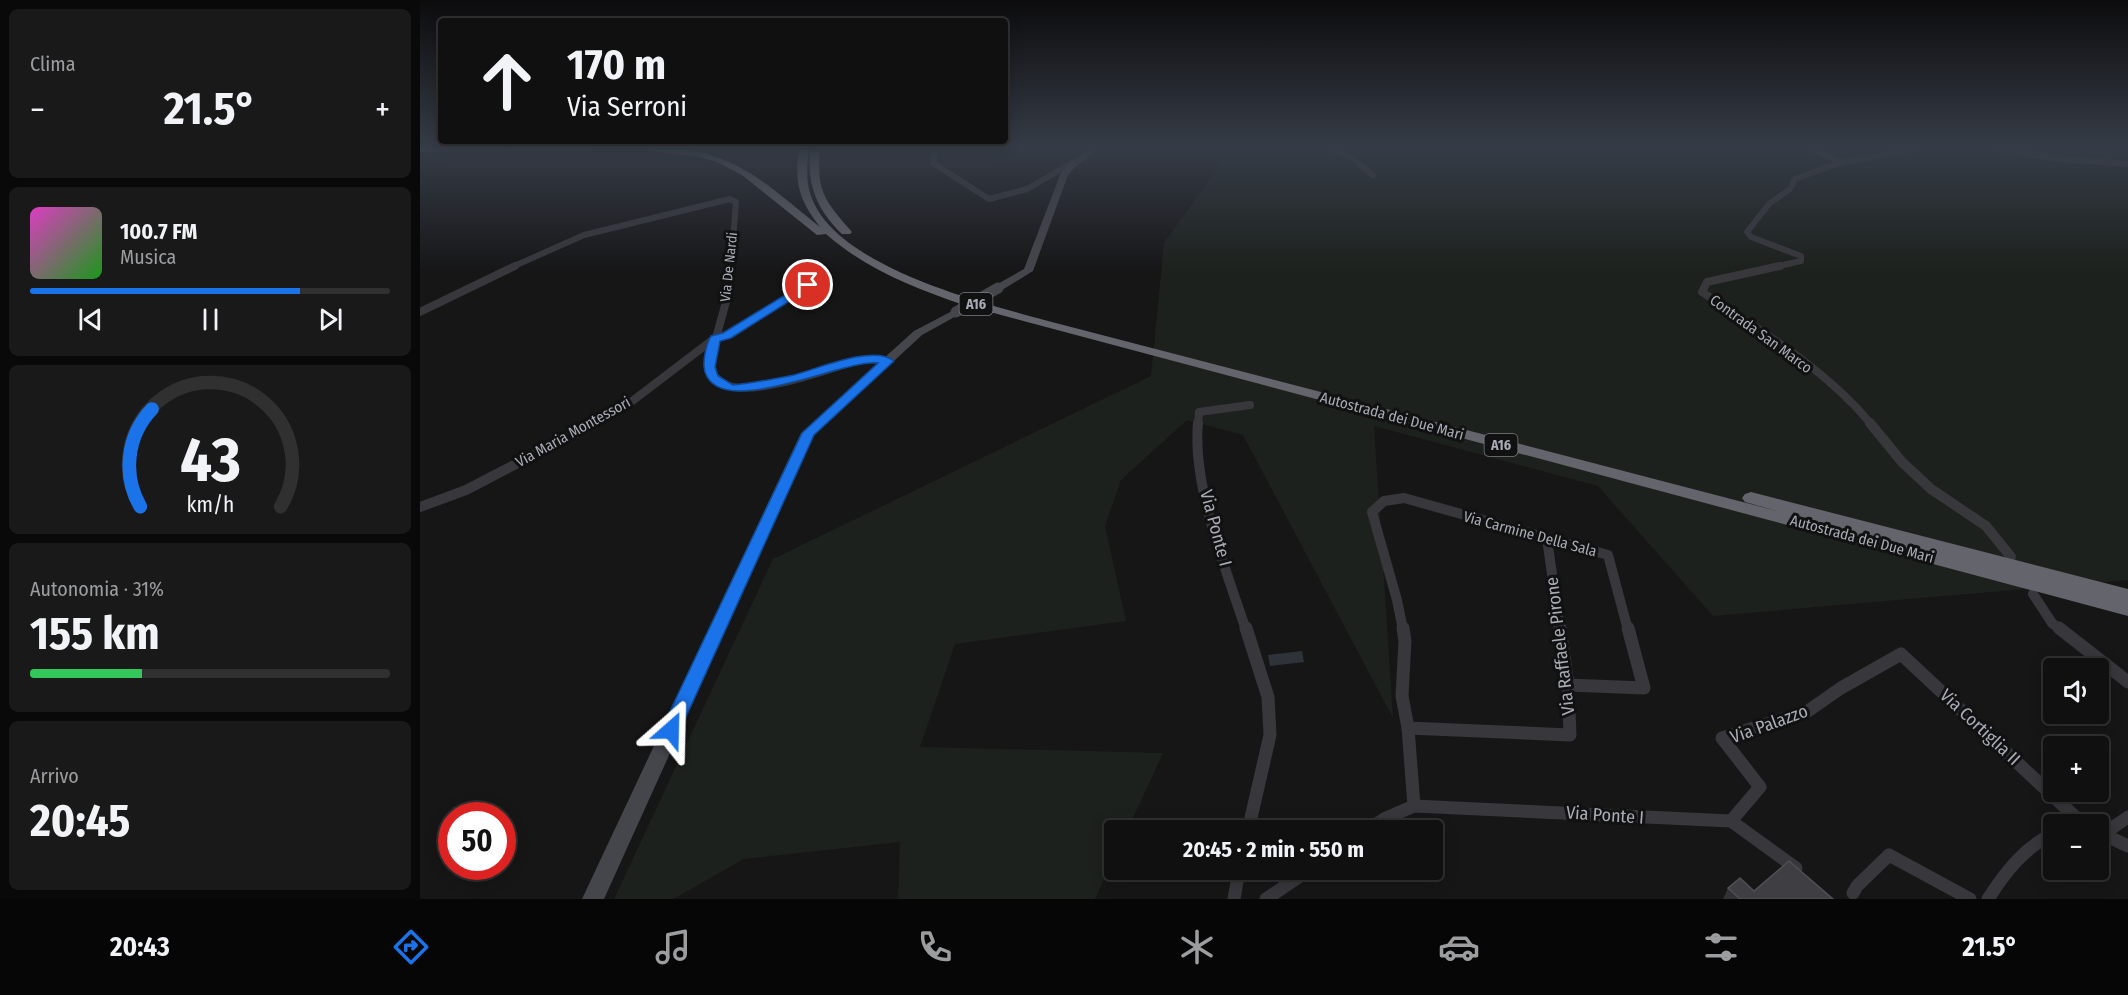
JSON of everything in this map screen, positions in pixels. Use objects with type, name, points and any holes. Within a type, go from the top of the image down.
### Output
[{"type":"highway","points":[[764,189],[838,246],[873,268],[916,288],[984,307]]},
{"type":"highway","name":"Autostrada dei Due Mari","points":[[803,189],[811,210],[830,233],[879,266],[922,285],[984,307],[1230,368],[1776,511],[2128,609]]},
{"type":"highway","name":"Autostrada dei Due Mari","points":[[816,191],[832,218],[856,240],[891,262],[933,280],[996,302],[1230,368]]},
{"type":"highway","name":"Autostrada dei Due Mari","points":[[1776,511],[2128,596]]},
{"type":"main road","points":[[593,899],[808,433],[918,333],[1028,271],[1059,189]]},
{"type":"street","points":[[973,189],[989,199],[1027,189]]},
{"type":"street","name":"Contrada San Marco","points":[[1790,189],[1769,204],[1747,232],[1751,237],[1801,256],[1801,261],[1707,282],[1702,292],[1782,345],[1855,405],[1902,462],[1931,489],[1986,525],[2011,557]]},
{"type":"street","name":"Via De Nardi","points":[[420,312],[584,235],[730,199],[736,202],[729,291],[709,367],[713,377],[723,385],[733,388],[760,386],[855,361],[868,359],[888,361]]},
{"type":"street","name":"Via Maria Montessori","points":[[420,507],[466,490],[603,419],[631,402],[715,338],[727,335],[808,285]]},
{"type":"street","name":"Via Ponte I","points":[[1250,405],[1199,412],[1196,444],[1212,526],[1268,697],[1270,735],[1251,820]]},
{"type":"street","name":"Via Carmine Della Sala","points":[[1408,729],[1402,696],[1405,641],[1397,600],[1372,512],[1384,501],[1404,498],[1608,555],[1644,688],[1568,685]]},
{"type":"street","name":"Via Raffaele Pirone","points":[[1408,729],[1570,735],[1568,685],[1546,539]]},
{"type":"street","points":[[2033,594],[2052,623],[2128,682]]},
{"type":"street","name":"Via Palazzo","points":[[1731,821],[1760,787],[1722,738],[1808,711],[1841,688],[1901,654]]},
{"type":"street","name":"Via Cortiglia II","points":[[1901,654],[1969,716],[2069,814]]},
{"type":"street","points":[[1408,729],[1414,806]]},
{"type":"street","name":"Via Ponte I","points":[[1383,820],[1414,806],[1731,821]]},
{"type":"street","points":[[2109,828],[2128,816]]},
{"type":"street","points":[[1731,821],[1795,867],[1807,883]]},
{"type":"street","points":[[2109,837],[2128,846]]},
{"type":"street","points":[[1988,899],[2010,866],[2037,840],[2043,838]]},
{"type":"street","points":[[1853,893],[1857,886],[1889,855],[1970,899]]},
{"type":"street","points":[[1233,899],[1237,880]]},
{"type":"street","points":[[1266,899],[1294,880]]},
{"type":"shaded area","points":[[1203,189],[2128,189],[2128,580],[1713,616],[1598,486],[1374,426],[1393,718],[1243,435],[1187,420],[1121,480],[1105,526],[1126,621],[955,644],[920,747],[1163,753],[1132,820],[1104,820],[1104,880],[1095,899],[898,899],[900,842],[744,859],[673,899],[614,899],[773,559],[1151,376],[1164,243]]},
{"type":"shaded area","points":[[1302,651],[1304,662],[1270,666],[1268,655]]},
{"type":"building","points":[[1789,861],[1833,899],[1740,899],[1728,888],[1740,878],[1754,891]]},
{"type":"route","points":[[671,730],[808,433],[888,361],[880,359],[855,361],[760,386],[733,388],[723,385],[713,377],[709,367],[715,338],[727,335],[808,285]]}]
